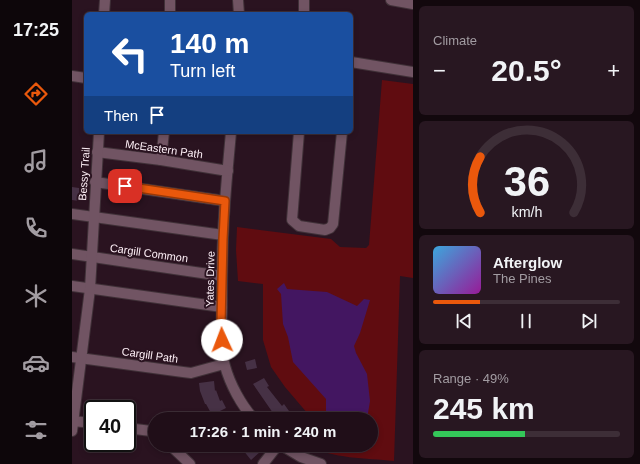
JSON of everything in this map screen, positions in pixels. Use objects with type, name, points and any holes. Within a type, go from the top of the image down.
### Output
[{"type":"street","points":[[104,12],[105,0]]},
{"type":"street","points":[[170,0],[170,12]]},
{"type":"street","points":[[238,0],[238,12]]},
{"type":"street","points":[[304,0],[304,12]]},
{"type":"street","points":[[391,0],[413,4]]},
{"type":"street","points":[[353,62],[413,72]]},
{"type":"street","points":[[72,76],[84,78]]},
{"type":"street","name":"Bessy Trail","points":[[72,431],[76,357],[90,289],[99,134]]},
{"type":"street","points":[[161,160],[164,134]]},
{"type":"street","name":"Yates Drive","points":[[231,134],[223,235],[221,324],[224,364],[237,394],[247,412]]},
{"type":"street","points":[[299,134],[292,220],[298,226],[325,230],[330,228],[333,224],[342,134]]},
{"type":"street","name":"McEastern Path","points":[[97,152],[161,160],[228,171]]},
{"type":"street","points":[[95,182],[225,201]]},
{"type":"street","points":[[72,214],[223,235]]},
{"type":"street","name":"Cargill Common","points":[[72,254],[222,276]]},
{"type":"street","points":[[72,286],[222,307]]},
{"type":"street","name":"Cargill Path","points":[[76,357],[191,373],[224,364]]},
{"type":"street","points":[[73,421],[84,422]]},
{"type":"street","points":[[136,429],[148,431]]},
{"type":"street","points":[[176,452],[184,462]]},
{"type":"street","points":[[263,464],[273,452]]},
{"type":"street","points":[[292,452],[321,464]]},
{"type":"shaded area","points":[[382,80],[413,84],[413,278],[400,276],[394,461],[361,458],[324,452],[378,452],[378,412],[306,412],[285,387],[271,367],[263,340],[263,284],[238,281],[236,250],[237,227],[331,239],[340,247],[366,248],[369,245]]},
{"type":"shaded area","points":[[284,283],[287,289],[327,292],[357,306],[364,299],[370,300],[360,333],[354,346],[367,374],[370,401],[368,412],[326,412],[326,399],[293,362],[288,337],[283,324],[281,294],[277,289]]},
{"type":"building","points":[[72,187],[79,188],[79,201],[72,200]]},
{"type":"building","points":[[255,359],[257,368],[247,370],[245,362]]},
{"type":"building","points":[[264,378],[269,386],[267,387],[282,406],[284,404],[289,411],[272,412],[253,384]]},
{"type":"building","points":[[214,381],[215,391],[216,390],[220,401],[222,400],[226,408],[218,412],[210,412],[205,404],[200,391],[199,383]]},
{"type":"building","points":[[245,452],[260,452],[251,460]]},
{"type":"route","points":[[125,186],[225,201],[221,324],[222,340]]}]
